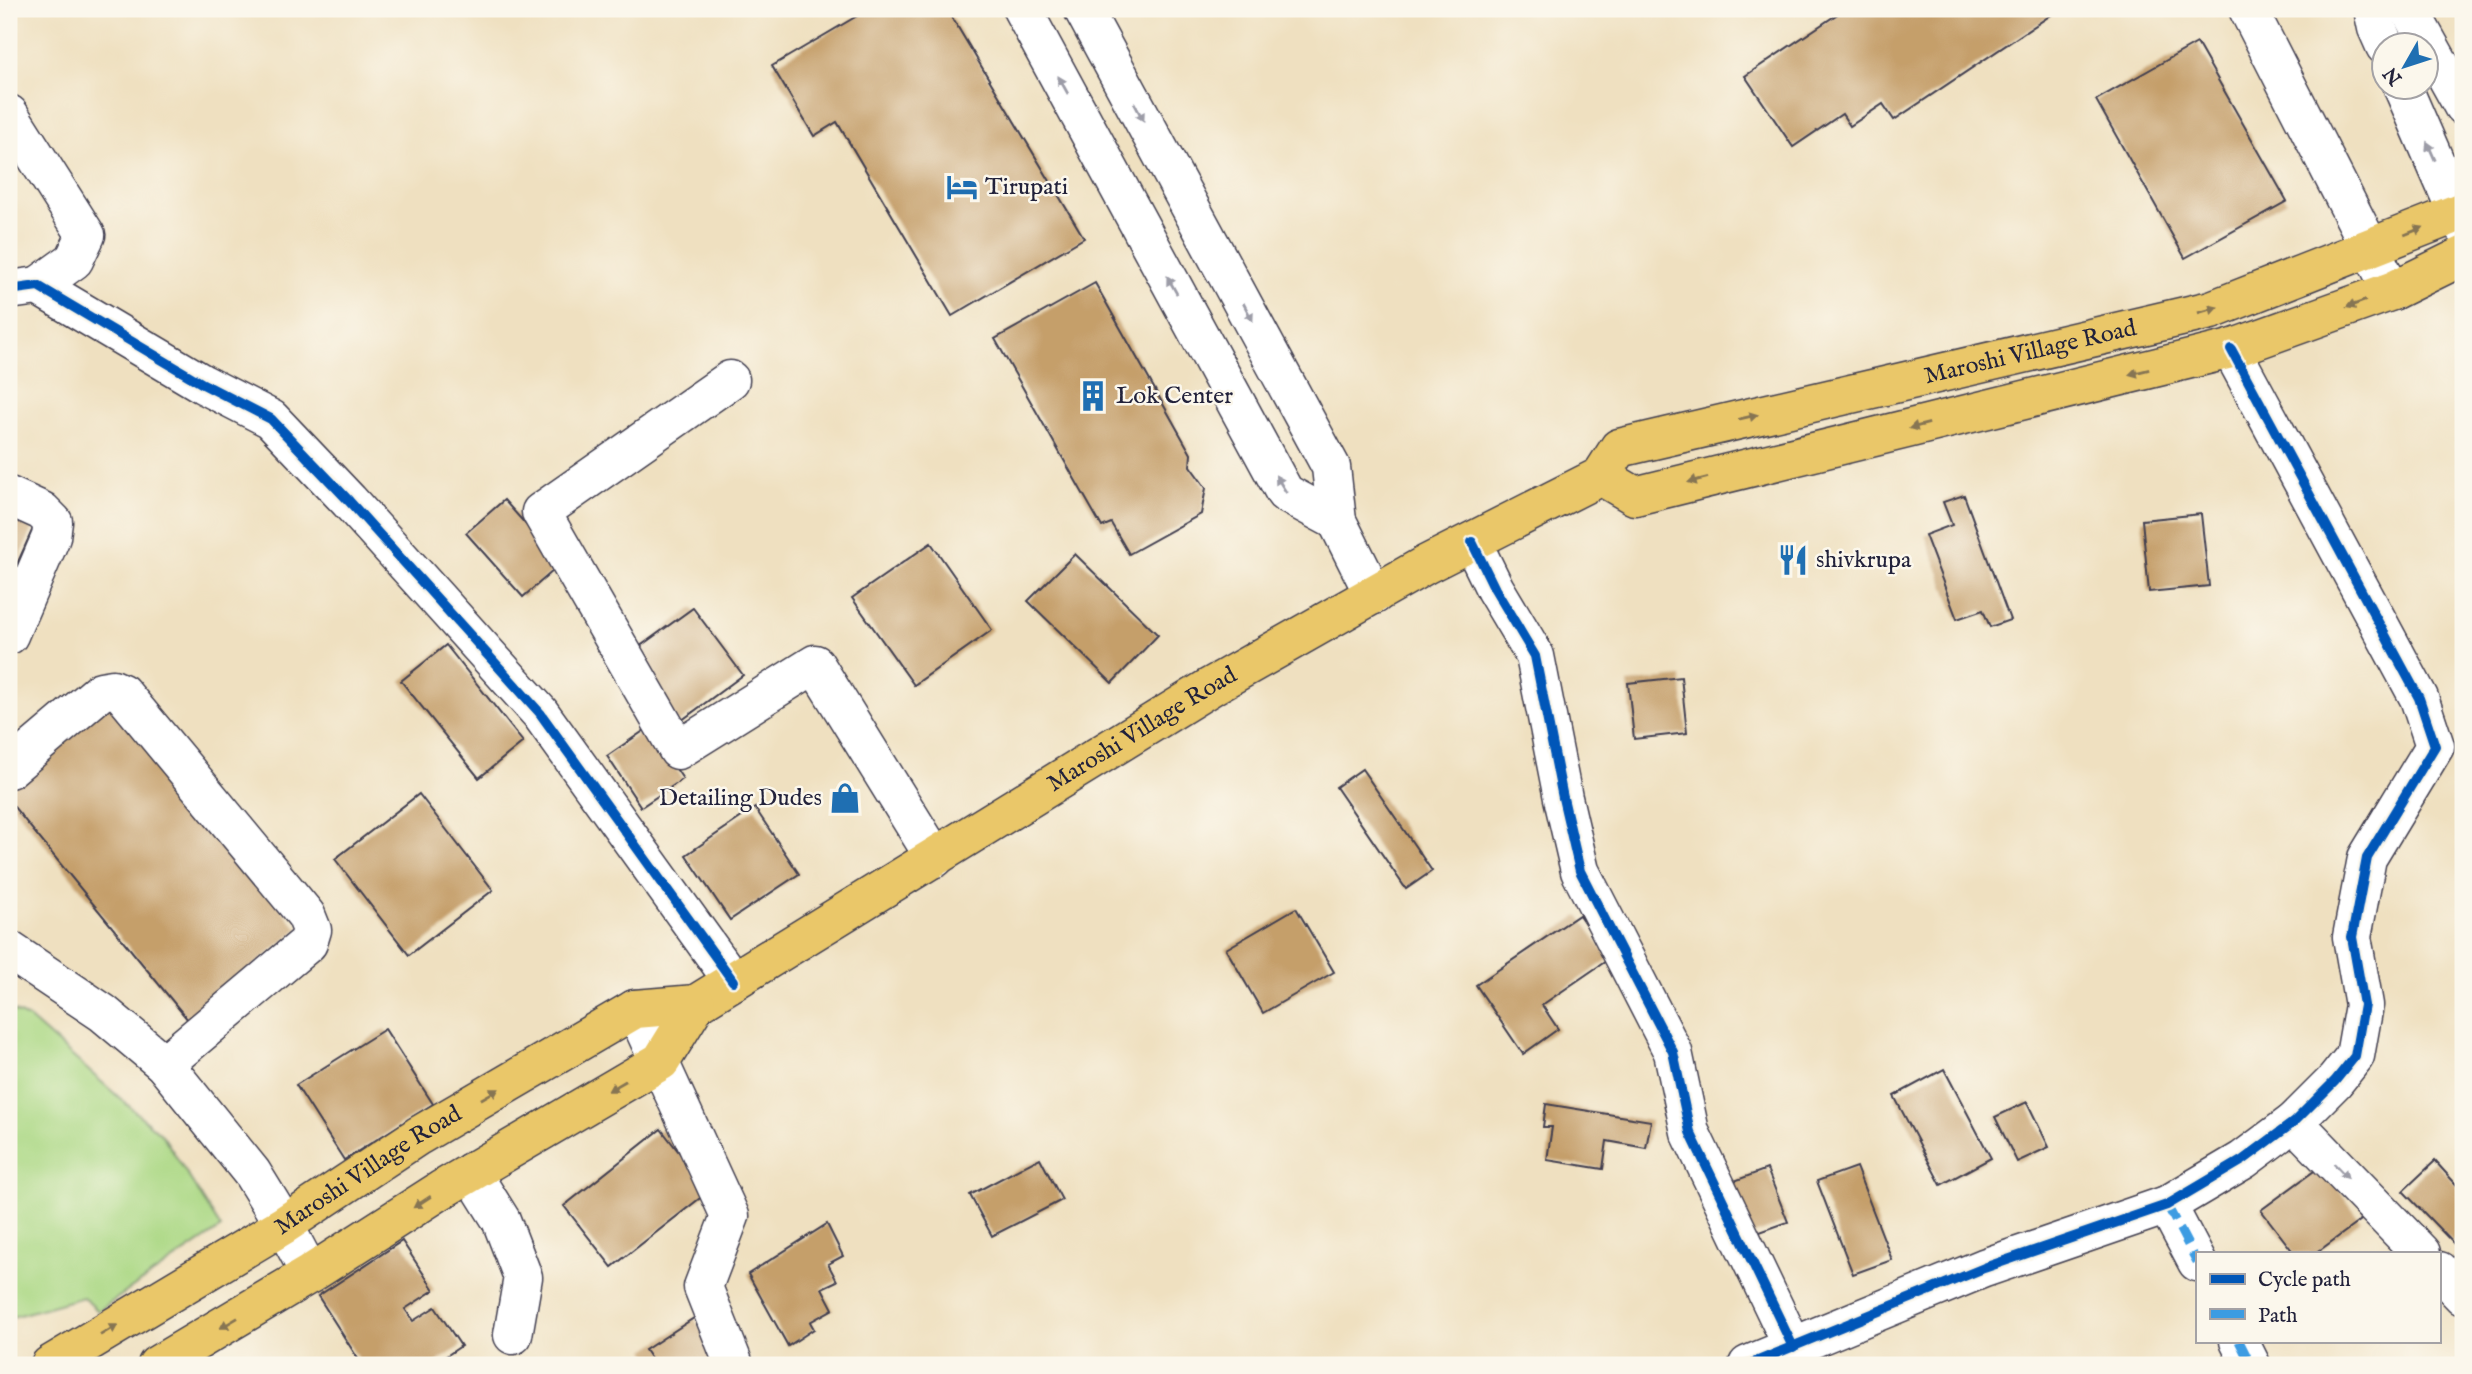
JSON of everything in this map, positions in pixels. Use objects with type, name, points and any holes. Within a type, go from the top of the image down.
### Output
[{"type":"main road","name":"Maroshi Village Road","points":[[157,1365],[310,1274],[471,1172],[661,1061],[696,1004],[1212,686],[1427,564],[1601,476],[1619,448],[2211,310],[2369,248],[2462,217]]},
{"type":"main road","name":"Maroshi Village Road","points":[[1601,476],[1635,496],[2231,349],[2392,291],[2463,256]]},
{"type":"main road","name":"Maroshi Village Road","points":[[51,1365],[284,1225],[418,1136],[635,1009],[696,1004]]},
{"type":"street","points":[[1022,9],[1285,493],[1337,522]]},
{"type":"street","points":[[1083,9],[1331,467],[1337,522],[1374,595]]},
{"type":"street","points":[[2248,9],[2392,291]]},
{"type":"street","points":[[2373,9],[2379,32]]},
{"type":"street","points":[[2409,9],[2463,106]]},
{"type":"street","points":[[2409,102],[2462,217]]},
{"type":"street","points":[[9,114],[86,235],[74,260],[23,288]]},
{"type":"street","points":[[23,288],[271,419],[349,500],[540,713],[733,981]]},
{"type":"street","points":[[1748,1365],[1984,1268],[2167,1205],[2243,1160],[2294,1122],[2335,1081],[2355,1056],[2364,1005],[2353,937],[2367,858],[2449,742],[2419,698],[2231,349]]},
{"type":"street","points":[[730,380],[541,512],[678,750],[815,664],[935,858]]},
{"type":"street","points":[[9,496],[42,511],[53,523],[51,537],[9,635]]},
{"type":"street","points":[[1472,542],[1495,589],[1535,656],[1580,871],[1673,1052],[1690,1132],[1793,1347]]},
{"type":"street","points":[[9,769],[101,691],[113,690],[122,693],[306,915],[312,930],[307,943],[164,1064]]},
{"type":"street","points":[[9,950],[103,1013],[164,1064],[252,1172],[310,1274]]},
{"type":"street","points":[[635,1009],[730,1216],[703,1287],[734,1365]]},
{"type":"street","points":[[2294,1122],[2420,1252]]},
{"type":"street","points":[[471,1172],[501,1220],[523,1277],[513,1335]]},
{"type":"street","points":[[2167,1205],[2196,1260]]},
{"type":"street","points":[[2440,1272],[2463,1296]]},
{"type":"street","points":[[2240,1342],[2251,1365]]},
{"type":"green space","points":[[9,1009],[30,1019],[163,1136],[221,1228],[98,1311],[83,1297],[9,1318]]},
{"type":"building","points":[[869,9],[947,9],[1084,238],[952,316],[837,122],[814,136],[772,66]]},
{"type":"building","points":[[1845,9],[2060,9],[1894,120],[1883,104],[1850,126],[1842,114],[1793,147],[1745,76]]},
{"type":"building","points":[[2197,43],[2287,201],[2185,258],[2096,100]]},
{"type":"building","name":"Lok Center","points":[[1095,283],[1191,454],[1190,466],[1206,488],[1201,514],[1129,554],[1111,523],[1102,527],[995,339]]},
{"type":"building","points":[[1964,495],[2010,620],[1990,627],[1983,610],[1957,619],[1925,535],[1952,525],[1943,502]]},
{"type":"building","points":[[504,500],[561,564],[523,597],[466,533]]},
{"type":"building","points":[[9,513],[35,524],[9,582]]},
{"type":"building","points":[[2201,514],[2209,586],[2149,592],[2142,520]]},
{"type":"building","points":[[931,543],[992,630],[914,685],[852,598]]},
{"type":"building","points":[[1075,554],[1158,635],[1112,683],[1028,601]]},
{"type":"building","points":[[693,608],[743,675],[678,723],[628,655]]},
{"type":"building","points":[[446,645],[523,742],[479,778],[401,681]]},
{"type":"building","points":[[1681,677],[1687,733],[1634,739],[1628,683]]},
{"type":"building","points":[[109,700],[298,929],[188,1020],[9,801],[9,782]]},
{"type":"building","points":[[648,728],[683,779],[641,807],[607,756]]},
{"type":"building","points":[[1362,769],[1432,871],[1406,889],[1336,787]]},
{"type":"building","points":[[419,794],[493,890],[409,955],[335,859]]},
{"type":"building","points":[[755,808],[799,874],[730,920],[686,855]]},
{"type":"building","points":[[1296,908],[1334,972],[1263,1013],[1226,949]]},
{"type":"building","points":[[1579,915],[1609,959],[1542,1005],[1558,1029],[1523,1054],[1476,985]]},
{"type":"building","points":[[385,1029],[433,1104],[344,1160],[296,1085]]},
{"type":"building","points":[[1944,1069],[1991,1158],[1941,1185],[1894,1096]]},
{"type":"building","points":[[2027,1102],[2049,1147],[2017,1162],[1995,1117]]},
{"type":"building","points":[[1546,1104],[1651,1121],[1646,1148],[1607,1141],[1603,1169],[1547,1160],[1552,1127],[1543,1127]]},
{"type":"building","points":[[661,1129],[709,1191],[612,1267],[564,1206]]},
{"type":"building","points":[[1040,1158],[1062,1200],[992,1236],[970,1195]]},
{"type":"building","points":[[2435,1161],[2463,1192],[2463,1247],[2460,1250],[2403,1191]]},
{"type":"building","points":[[2321,1166],[2361,1220],[2317,1252],[2293,1252],[2261,1210]]},
{"type":"building","points":[[1856,1167],[1892,1260],[1853,1274],[1817,1181]]},
{"type":"building","points":[[1767,1169],[1788,1222],[1746,1237],[1726,1184]]},
{"type":"building","points":[[827,1224],[843,1256],[828,1264],[837,1281],[822,1288],[833,1309],[810,1322],[814,1329],[788,1346],[748,1274]]},
{"type":"building","points":[[402,1241],[434,1290],[405,1309],[413,1321],[435,1307],[461,1346],[433,1365],[362,1365],[318,1296]]},
{"type":"building","points":[[694,1318],[722,1363],[655,1365],[645,1350]]},
{"type":"marked path","points":[[2167,1205],[2196,1260]]},
{"type":"marked path","points":[[2240,1342],[2251,1365]]},
{"type":"cycle path","points":[[9,290],[38,286],[203,384],[271,419],[349,501],[540,713],[733,981]]},
{"type":"cycle path","points":[[1748,1365],[1984,1268],[2167,1205],[2243,1160],[2294,1122],[2335,1081],[2355,1056],[2364,1005],[2352,937],[2367,858],[2435,746],[2419,698],[2231,349]]},
{"type":"cycle path","points":[[1472,542],[1495,589],[1535,656],[1580,871],[1673,1052],[1690,1132],[1793,1347]]},
{"type":"place","name":"Tirupati","points":[[962,187]]},
{"type":"place","name":"Lok Center","points":[[1093,396]]},
{"type":"place","name":"shivkrupa","points":[[1793,560]]},
{"type":"place","name":"Detailing Dudes","points":[[845,798]]}]
